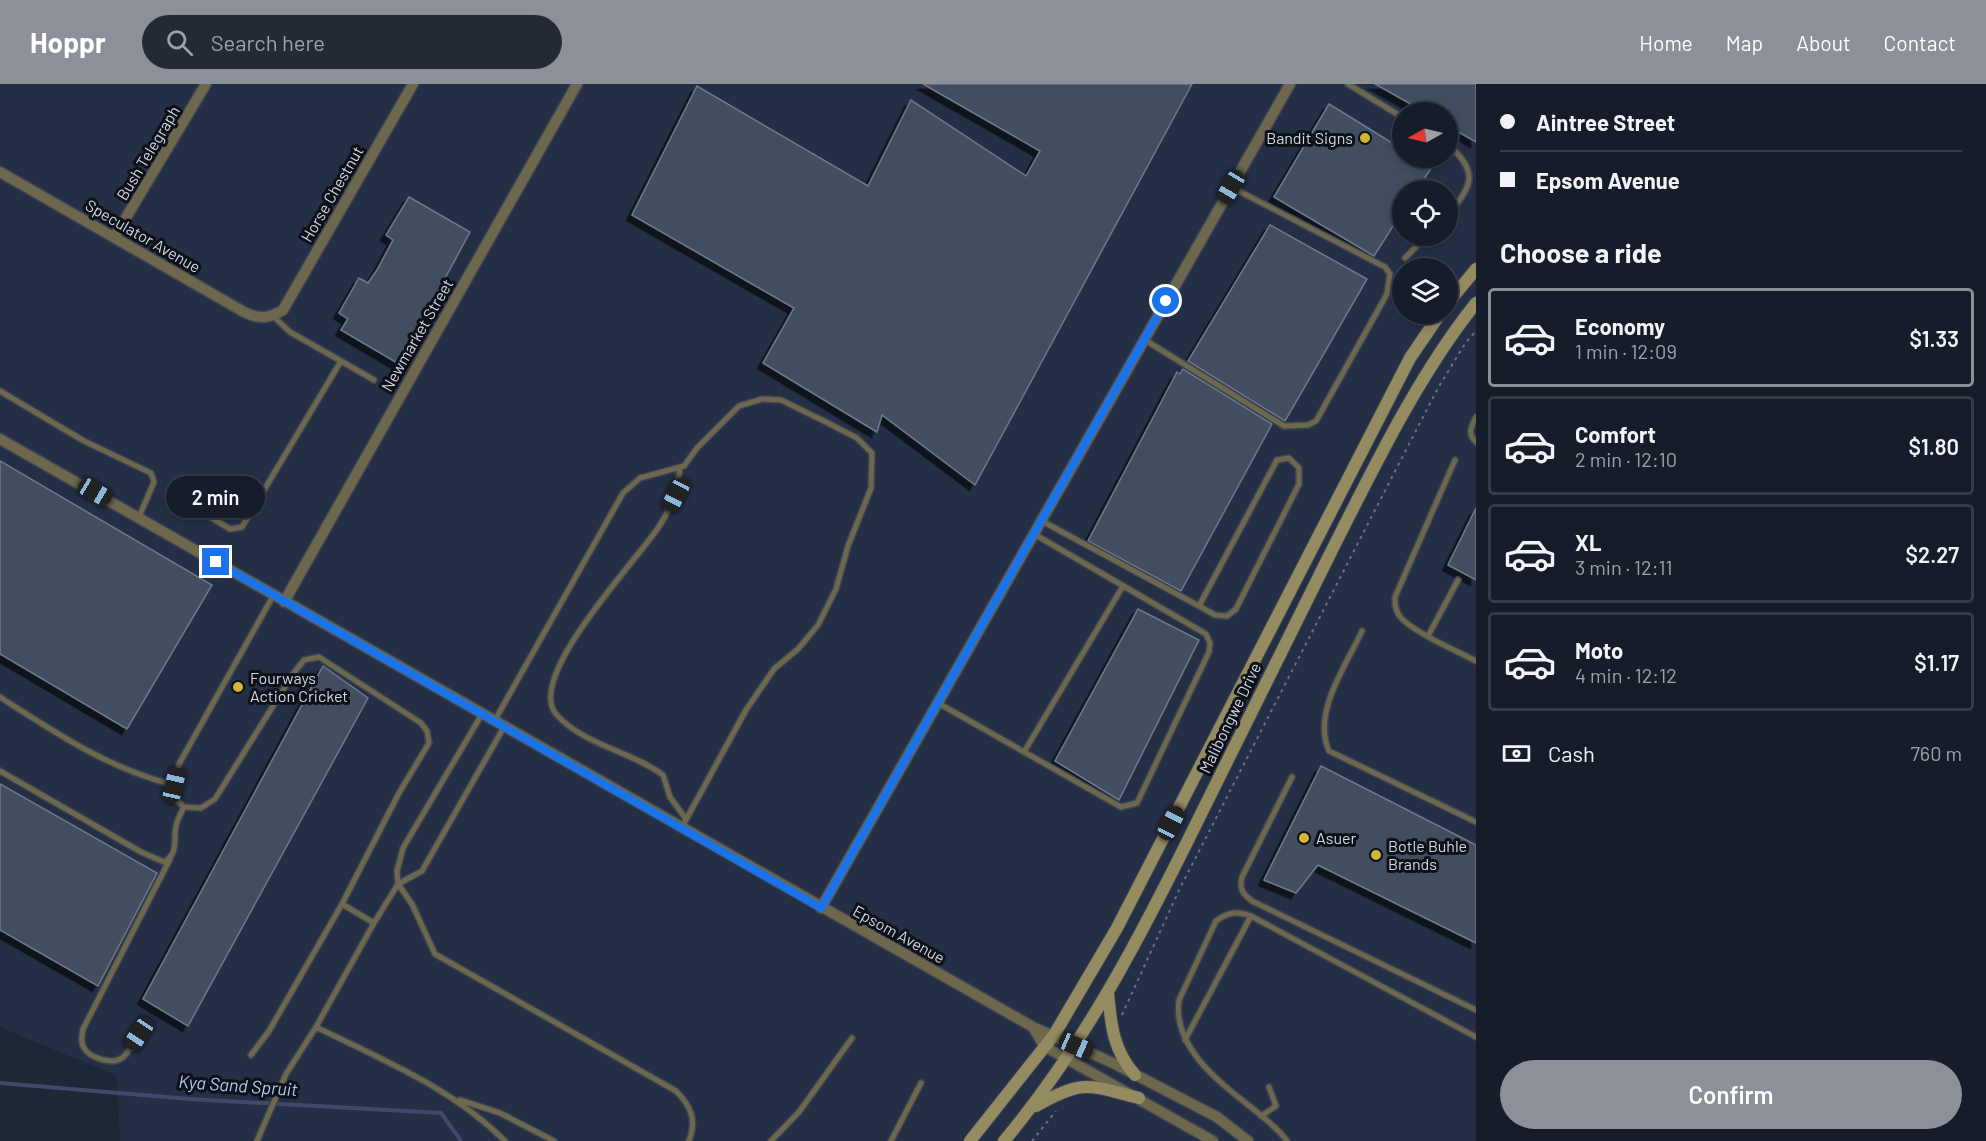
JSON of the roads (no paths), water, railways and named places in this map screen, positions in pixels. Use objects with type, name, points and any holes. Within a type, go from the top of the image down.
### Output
[{"type":"main road","points":[[1458,291],[1476,269]]},
{"type":"main road","name":"Malibongwe Drive","points":[[1004,1141],[1030,1110],[1076,1046],[1138,942],[1339,537],[1401,418],[1476,303]]},
{"type":"main road","name":"Malibongwe Drive","points":[[970,1141],[1054,1035],[1117,928],[1385,407],[1421,339],[1432,324]]},
{"type":"main road","points":[[1385,407],[1401,418]]},
{"type":"main road","points":[[1108,993],[1112,1037],[1123,1062],[1135,1075]]},
{"type":"main road","points":[[1030,1110],[1077,1086],[1092,1087],[1139,1098]]},
{"type":"street","name":"Bush Telegraph","points":[[115,237],[206,84]]},
{"type":"street","name":"Horse Chestnut","points":[[273,316],[283,310],[413,84]]},
{"type":"street","name":"Newmarket Street","points":[[284,602],[577,84]]},
{"type":"street","points":[[821,908],[1032,533],[1290,84]]},
{"type":"street","name":"Speculator Avenue","points":[[0,172],[244,312],[254,317],[273,316]]},
{"type":"street","name":"Epsom Avenue","points":[[0,439],[499,724],[684,823],[821,908],[1033,1027],[1054,1035],[1217,1117],[1248,1141]]},
{"type":"street","points":[[1033,1027],[1044,1046],[1213,1141]]},
{"type":"lane","points":[[1348,84],[1392,111]]},
{"type":"lane","points":[[1458,150],[1468,156],[1473,166],[1474,180],[1471,190],[1458,204]]},
{"type":"lane","points":[[1144,339],[1284,426],[1308,426],[1316,421],[1387,294],[1390,274],[1384,267],[1231,187]]},
{"type":"lane","points":[[1405,258],[1417,246]]},
{"type":"lane","points":[[273,316],[290,332],[374,380]]},
{"type":"lane","points":[[202,512],[230,530],[242,527],[341,361]]},
{"type":"lane","points":[[0,391],[84,441],[151,473],[154,482],[139,517]]},
{"type":"lane","points":[[762,399],[781,400],[857,438],[872,453],[874,463],[871,488],[848,546],[836,589],[818,626],[798,649],[774,669],[746,710],[684,823],[670,797],[663,775],[570,727],[552,708],[549,693],[554,678],[589,615],[658,528],[676,495],[680,469],[712,432],[739,406],[762,399]]},
{"type":"lane","points":[[1476,417],[1470,429],[1471,436],[1476,442]]},
{"type":"lane","points":[[1040,520],[1198,606],[1223,616],[1236,609],[1299,484],[1299,468],[1289,458],[1277,460],[1198,606]]},
{"type":"lane","points":[[1455,460],[1395,597],[1400,617],[1428,636],[1476,661]]},
{"type":"lane","points":[[257,1141],[286,1074],[316,1027],[374,923],[398,884],[422,871],[623,493],[640,478],[680,469]]},
{"type":"lane","points":[[937,702],[1121,807],[1137,803],[1209,652],[1210,643],[1206,634],[1032,533]]},
{"type":"lane","points":[[1428,636],[1458,580]]},
{"type":"lane","points":[[1024,752],[1123,586]]},
{"type":"lane","points":[[251,1055],[269,1031],[342,904],[399,793],[429,743],[428,731],[421,723],[319,657],[304,660],[214,799],[201,808],[183,807],[175,799],[174,785],[179,764],[273,596]]},
{"type":"lane","points":[[1362,631],[1328,704],[1322,725],[1323,739],[1329,751],[1476,822]]},
{"type":"lane","points":[[0,697],[85,750],[124,770],[174,785]]},
{"type":"lane","points":[[482,714],[403,848],[397,871],[398,884],[412,904],[435,954],[676,1091],[690,1108],[693,1131],[689,1141]]},
{"type":"lane","points":[[0,771],[149,856],[164,862],[171,857]]},
{"type":"lane","points":[[1292,777],[1242,877],[1240,885],[1243,894],[1252,902],[1476,1010]]},
{"type":"lane","points":[[139,1034],[123,1058],[114,1061],[90,1054],[81,1041],[83,1029],[171,857],[175,847],[176,826],[183,807]]},
{"type":"lane","points":[[342,904],[374,923]]},
{"type":"lane","points":[[1287,1141],[1190,1050],[1177,1013],[1179,1000],[1216,921],[1225,914],[1239,912],[1251,916],[1476,1037]]},
{"type":"lane","points":[[1185,1040],[1251,916]]},
{"type":"lane","points":[[316,1027],[432,1084],[453,1098],[505,1141]]},
{"type":"lane","points":[[771,1141],[799,1112],[852,1038]]},
{"type":"lane","points":[[891,1141],[921,1083]]},
{"type":"lane","points":[[1261,1116],[1276,1106],[1269,1087]]},
{"type":"lane","points":[[453,1098],[500,1113],[554,1141]]},
{"type":"waterway","name":"Kya Sand Spruit","points":[[0,1083],[190,1099],[441,1113],[461,1141]]},
{"type":"place","name":"Bandit Signs","points":[[1365,138]]},
{"type":"place","name":"Fourways Action Cricket","points":[[238,687]]},
{"type":"place","name":"Asuer","points":[[1304,838]]},
{"type":"place","name":"Botle Buhle Brands","points":[[1376,855]]}]
